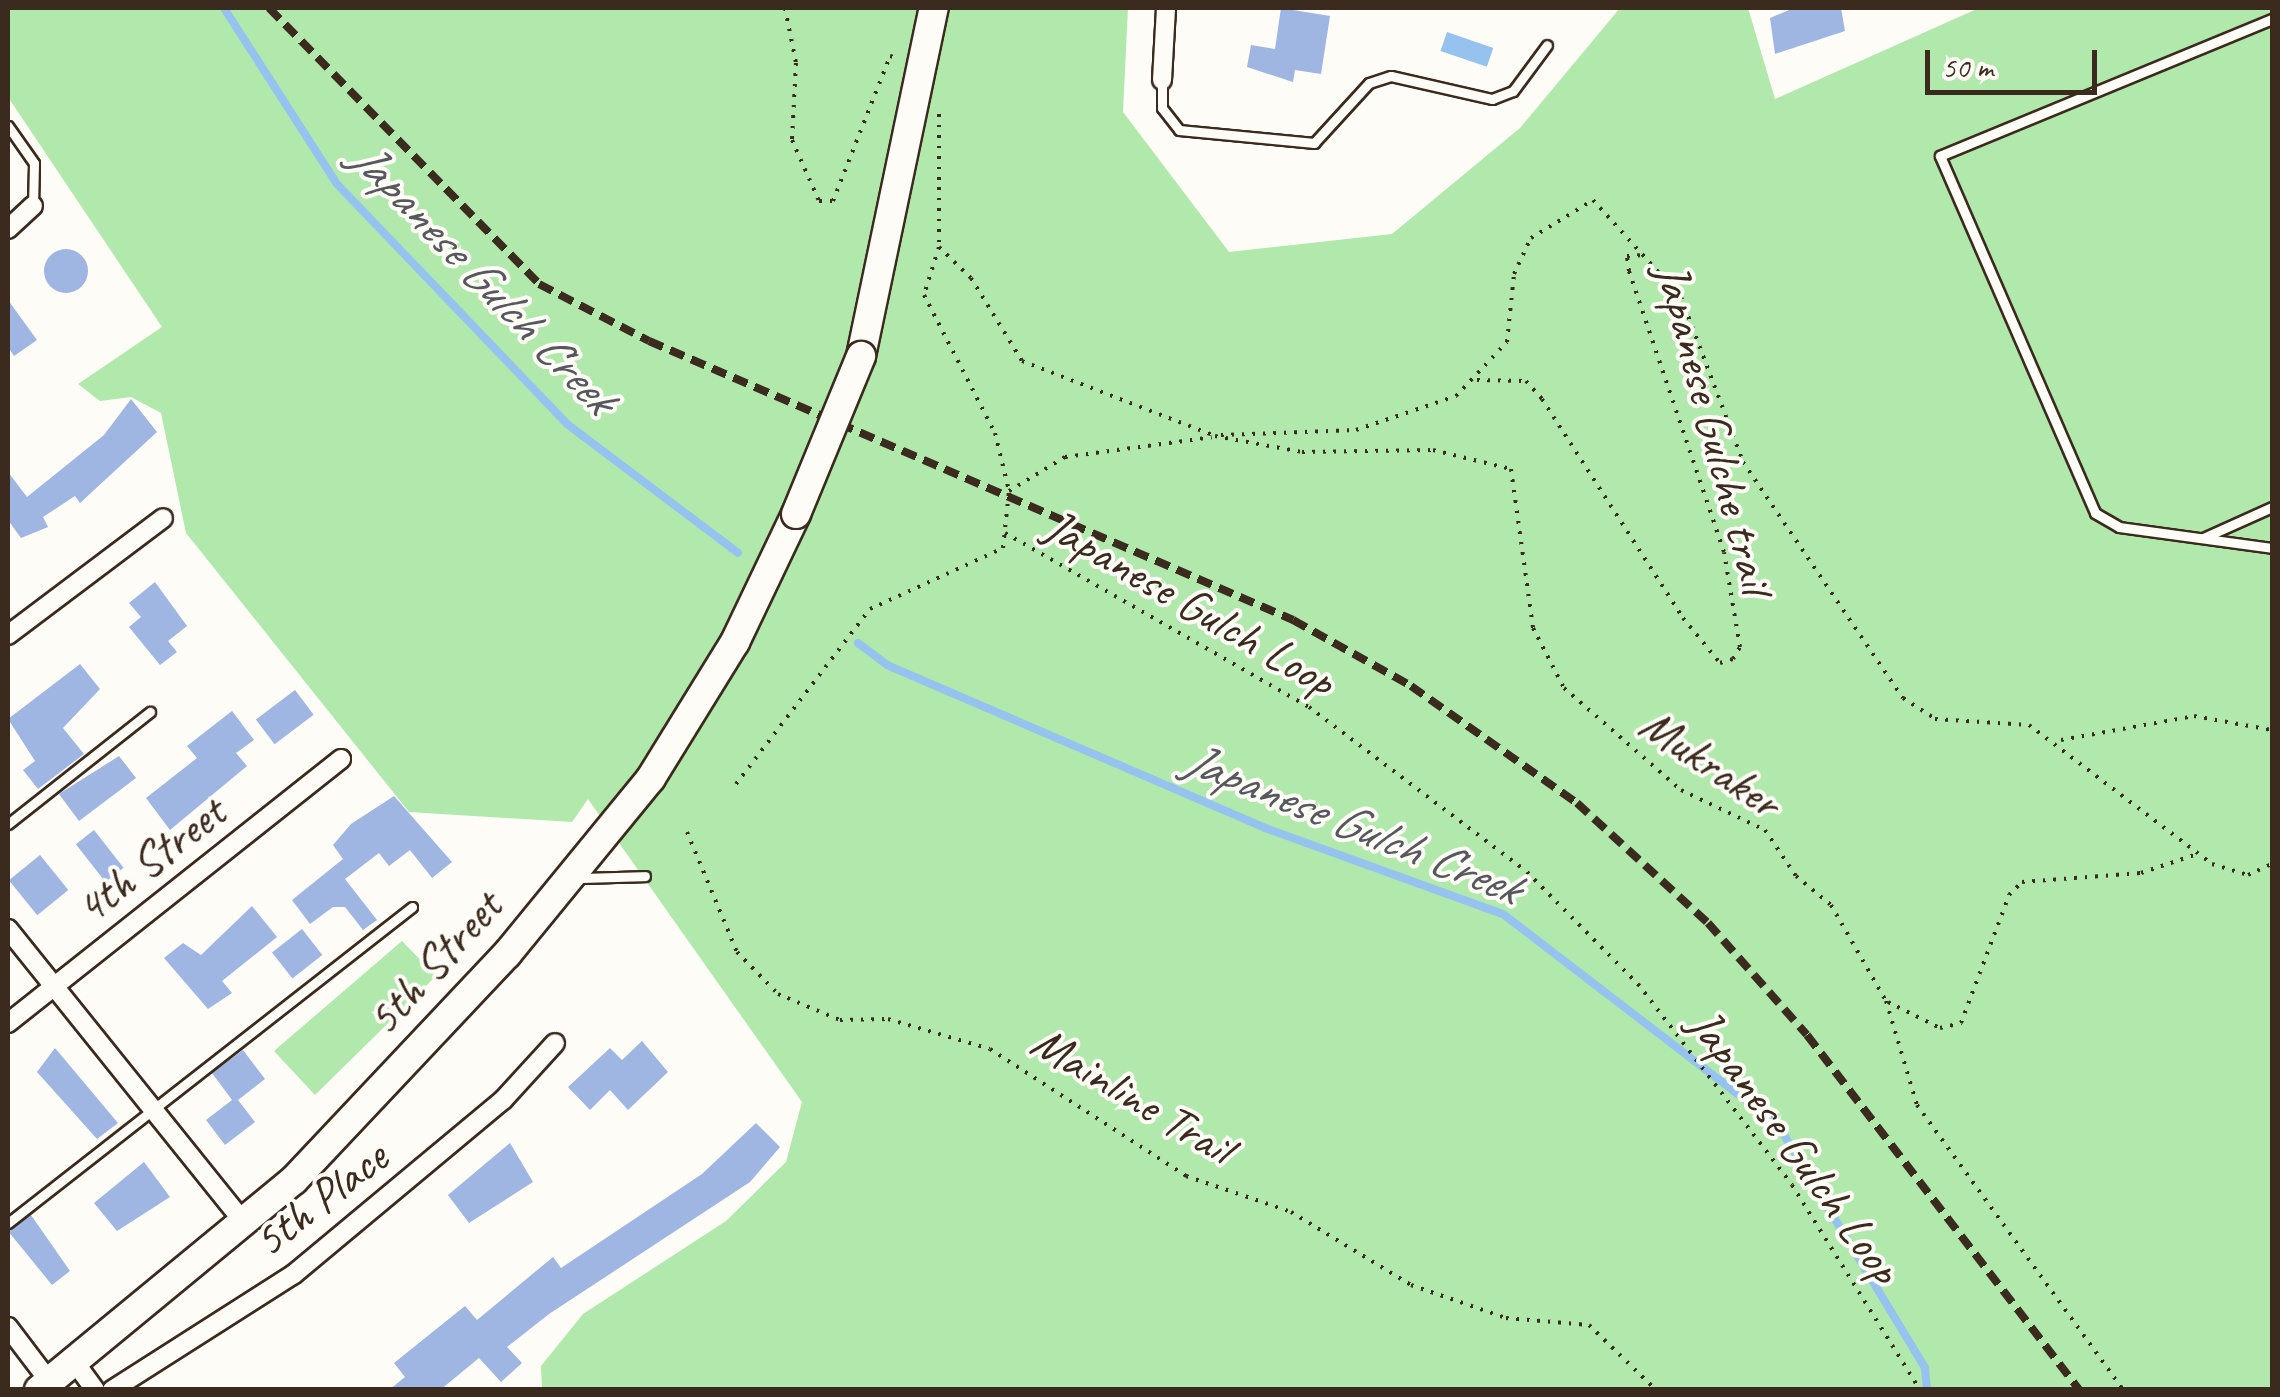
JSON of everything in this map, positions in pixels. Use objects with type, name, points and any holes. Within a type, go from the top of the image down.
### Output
[{"type":"main road","name":"5th Street","points":[[44,1386],[244,1224],[570,879],[682,727],[796,514],[861,356],[934,8]]},
{"type":"street","points":[[1162,80],[1166,8]]},
{"type":"street","points":[[8,229],[33,206]]},
{"type":"street","points":[[8,635],[163,518]]},
{"type":"street","name":"4th Street","points":[[8,1023],[341,759]]},
{"type":"street","points":[[8,929],[148,1112],[244,1224]]},
{"type":"street","name":"5th Place","points":[[112,1390],[294,1274],[502,1100],[555,1043]]},
{"type":"street","points":[[8,1327],[44,1386]]},
{"type":"street","points":[[74,1361],[95,1390]]},
{"type":"lane","points":[[2272,19],[1940,156],[2080,492],[2119,528],[2272,548]]},
{"type":"lane","points":[[1162,80],[1162,108],[1178,130],[1314,143],[1369,83],[1392,76],[1492,99],[1513,91],[1547,44]]},
{"type":"lane","points":[[8,126],[34,162],[33,206]]},
{"type":"lane","points":[[2200,539],[2272,508]]},
{"type":"lane","points":[[8,824],[150,712]]},
{"type":"lane","points":[[570,879],[645,876]]},
{"type":"lane","points":[[8,1223],[412,907]]},
{"type":"path","points":[[785,8],[796,63],[792,140],[820,202],[834,201],[890,56],[922,62],[944,130],[939,247],[924,295],[995,433],[1010,491]]},
{"type":"path","name":"Japanese Gulch Loop","points":[[1920,1390],[1811,1214],[1638,984],[1526,872],[1309,707],[1005,533],[1010,491],[1065,457],[1214,436],[1356,430],[1417,412],[1477,380],[1507,342],[1514,274],[1532,238],[1566,210],[1593,200],[1682,296],[1743,462],[1903,698],[1935,720],[2028,725],[2058,740],[2197,854],[2248,875],[2272,864]]},
{"type":"path","points":[[939,247],[970,278],[1022,361],[1214,436]]},
{"type":"path","name":"Japanese Gulche trail","points":[[1477,380],[1526,381],[1683,618],[1720,663],[1732,658],[1740,647],[1724,552],[1626,256],[1638,250],[1653,261]]},
{"type":"path","name":"Mukraker","points":[[1214,436],[1302,452],[1433,450],[1510,470],[1533,628],[1564,688],[1681,790],[1765,830],[1796,876],[1831,906],[1886,1001],[1916,1105],[2123,1390]]},
{"type":"path","points":[[736,784],[870,609],[1003,548],[1005,533]]},
{"type":"path","points":[[2058,740],[2194,716],[2272,730]]},
{"type":"path","name":"Mainline Trail","points":[[686,832],[737,952],[778,994],[840,1020],[888,1019],[990,1049],[1186,1176],[1291,1212],[1411,1285],[1506,1318],[1589,1325],[1656,1390]]},
{"type":"path","points":[[1886,1001],[1940,1028],[1961,1023],[2008,894],[2022,882],[2140,873],[2197,854]]},
{"type":"green space","points":[[8,8],[1128,8],[1123,112],[1229,252],[1392,234],[1520,128],[1620,8],[1748,8],[1775,99],[1979,8],[2272,8],[2272,1389],[542,1389],[541,1366],[583,1314],[726,1221],[786,1162],[802,1102],[588,799],[572,822],[409,812],[186,533],[161,413],[131,397],[100,401],[78,384],[162,327],[8,97]]},
{"type":"green space","points":[[402,941],[436,976],[315,1095],[274,1051]]},
{"type":"water","points":[[1447,32],[1493,48],[1487,67],[1440,51]]},
{"type":"building","points":[[1281,8],[1330,16],[1321,74],[1295,70],[1293,82],[1247,67],[1251,45],[1275,49]]},
{"type":"building","points":[[1794,8],[1841,8],[1845,31],[1775,54],[1770,18]]},
{"type":"building","points":[[66,249],[81,256],[88,271],[81,286],[66,293],[51,286],[44,271],[51,256]]},
{"type":"building","points":[[8,300],[37,340],[14,356],[8,347]]},
{"type":"building","points":[[131,399],[157,432],[80,503],[75,496],[43,517],[48,527],[21,538],[8,520],[8,472],[27,497],[104,435]]},
{"type":"building","points":[[155,582],[187,626],[168,641],[177,652],[160,665],[129,627],[141,617],[129,603]]},
{"type":"building","points":[[80,664],[100,689],[63,728],[84,754],[38,789],[23,770],[35,761],[8,719]]},
{"type":"building","points":[[295,690],[314,715],[275,744],[256,719]]},
{"type":"building","points":[[232,711],[254,740],[236,753],[247,766],[170,830],[146,798],[197,758],[187,746]]},
{"type":"building","points":[[119,756],[136,778],[79,821],[59,794]]},
{"type":"building","points":[[394,796],[452,862],[432,878],[410,850],[389,866],[379,853],[345,879],[377,920],[363,930],[345,907],[333,907],[310,924],[292,900],[343,859],[333,845],[351,824]]},
{"type":"building","points":[[94,830],[124,868],[105,882],[76,844]]},
{"type":"building","points":[[40,855],[68,890],[37,915],[9,880]]},
{"type":"building","points":[[252,906],[277,937],[222,981],[232,993],[208,1009],[164,958],[183,943],[201,955]]},
{"type":"building","points":[[302,929],[322,955],[292,978],[272,952]]},
{"type":"building","points":[[642,1041],[668,1072],[628,1110],[610,1090],[590,1110],[568,1087],[610,1048],[622,1060]]},
{"type":"building","points":[[55,1048],[118,1123],[97,1139],[37,1072]]},
{"type":"building","points":[[243,1050],[265,1079],[238,1100],[255,1122],[225,1145],[206,1120],[232,1100],[212,1073]]},
{"type":"building","points":[[756,1123],[780,1147],[750,1182],[549,1314],[507,1347],[522,1363],[501,1382],[479,1358],[440,1390],[389,1390],[405,1377],[394,1363],[465,1306],[477,1320],[553,1257],[561,1268],[702,1174]]},
{"type":"building","points":[[510,1143],[533,1182],[469,1223],[448,1195]]},
{"type":"building","points":[[144,1162],[170,1197],[117,1231],[94,1203]]},
{"type":"building","points":[[31,1215],[70,1271],[52,1285],[8,1231]]},
{"type":"waterway","name":"Japanese Gulch Creek","points":[[224,8],[337,184],[567,424],[738,553]]},
{"type":"waterway","name":"Japanese Gulch Creek","points":[[858,643],[887,665],[1265,828],[1503,914],[1778,1125],[1925,1368],[1927,1390]]},
{"type":"railway","points":[[269,8],[539,284],[649,341],[1293,620],[1411,686],[1577,803],[1708,923],[1807,1035],[2079,1390]]}]
